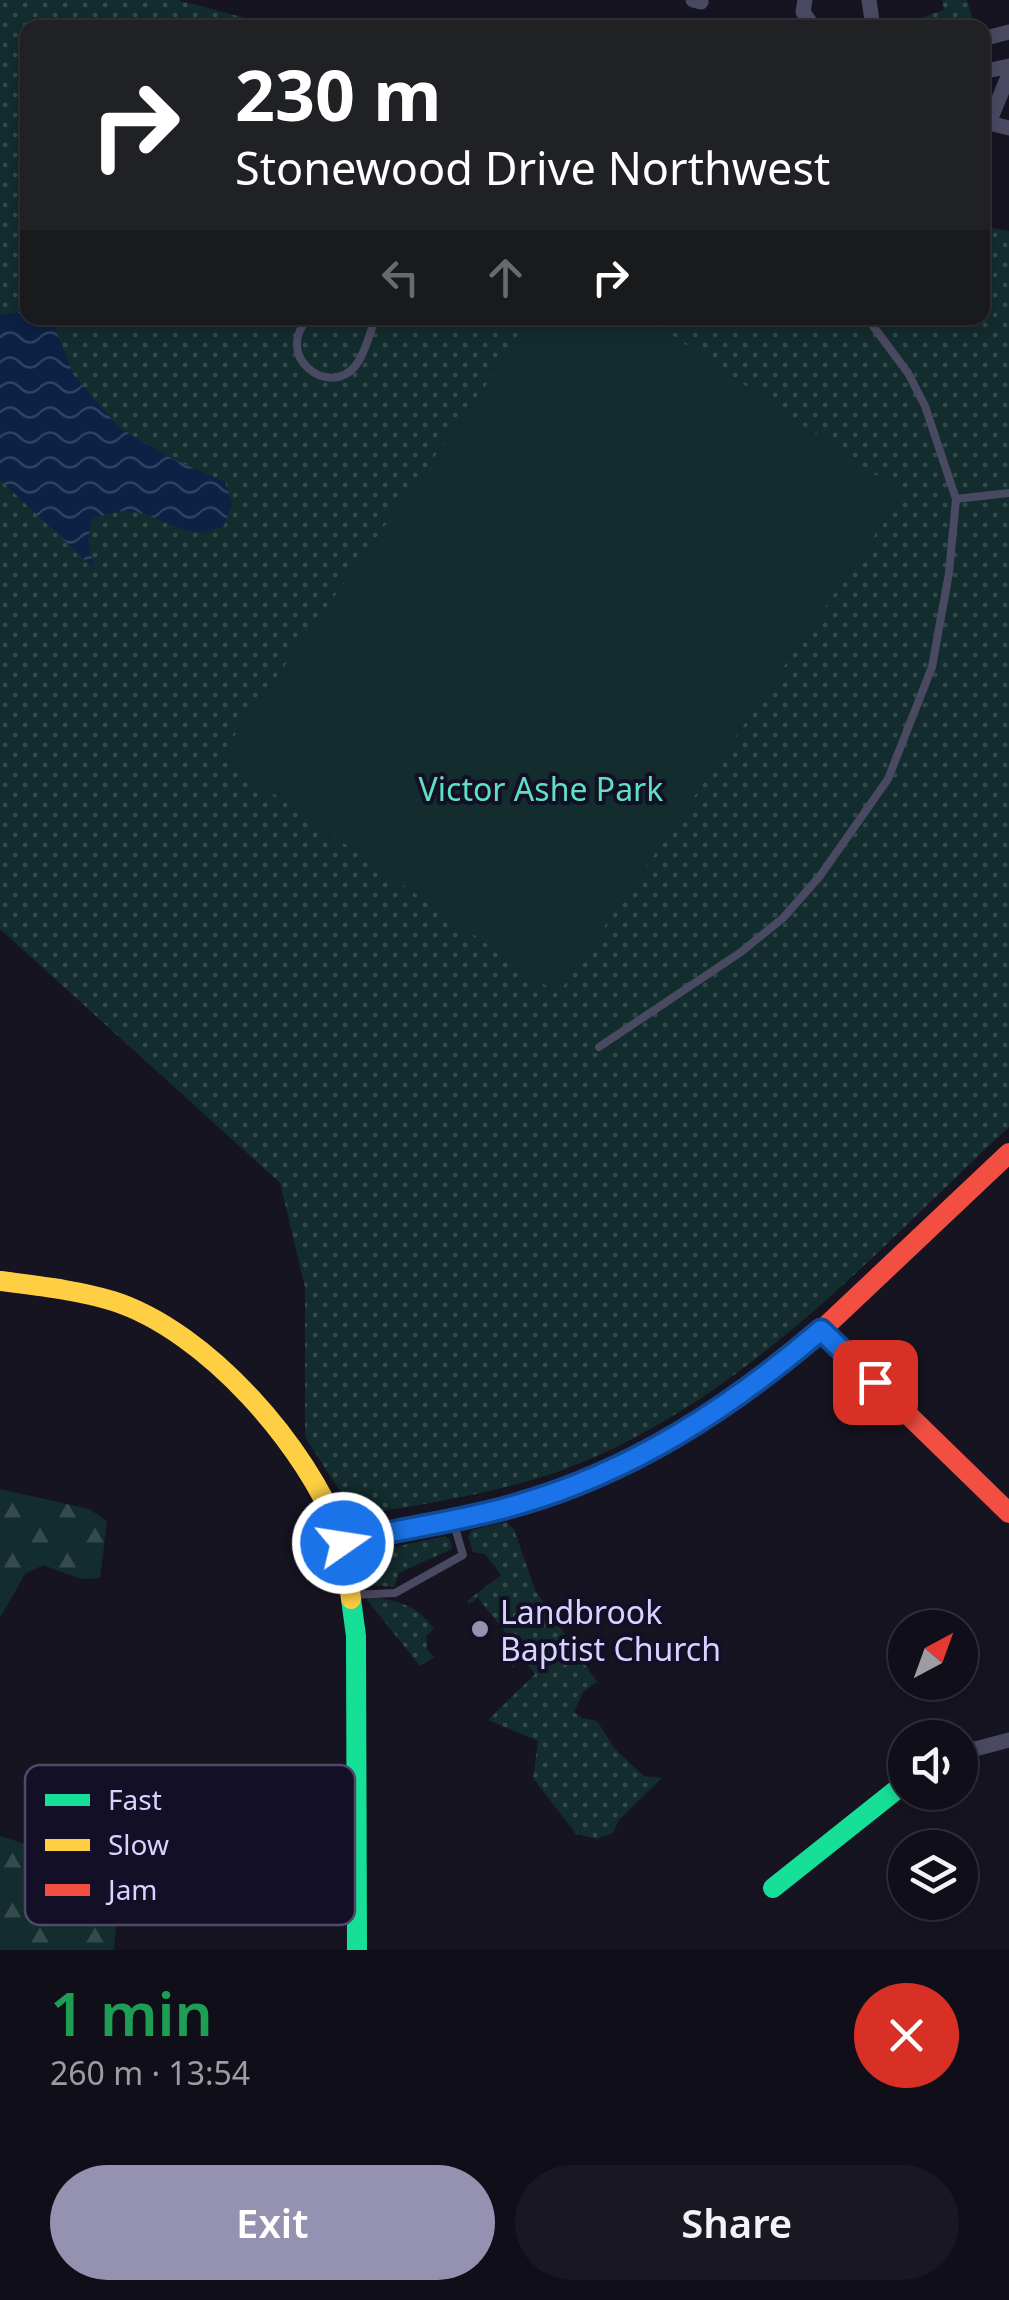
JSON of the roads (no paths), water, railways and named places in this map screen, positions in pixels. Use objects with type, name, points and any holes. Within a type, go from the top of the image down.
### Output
[{"type":"street","points":[[990,121],[1009,74]]},
{"type":"street","points":[[343,1543],[454,1521],[540,1498],[656,1448],[737,1399],[821,1330],[1009,1152]]},
{"type":"street","points":[[0,1281],[116,1302],[187,1338],[248,1394],[280,1431],[330,1510],[343,1543],[358,1670],[357,1950]]},
{"type":"street","points":[[821,1330],[1009,1513]]},
{"type":"street","points":[[978,1749],[1009,1740]]},
{"type":"street","points":[[773,1888],[888,1797]]},
{"type":"lane","points":[[303,325],[296,349],[308,369],[328,378],[350,371],[358,363],[374,325]]},
{"type":"lane","points":[[598,1047],[741,952],[783,918],[820,876],[888,779],[932,668],[949,573],[956,498],[925,406],[908,373],[873,325]]},
{"type":"lane","points":[[956,498],[1009,493]]},
{"type":"lane","points":[[350,1594],[396,1593],[463,1554],[454,1521]]},
{"type":"water","points":[[20,312],[20,325],[54,325],[73,374],[118,427],[171,458],[225,482],[232,504],[224,525],[197,532],[124,511],[92,518],[88,541],[94,568],[0,480],[0,315]]},
{"type":"place","name":"Landbrook Baptist Church","points":[[480,1629]]},
{"type":"park label","name":"Victor Ashe Park","points":[[541,788]]}]
